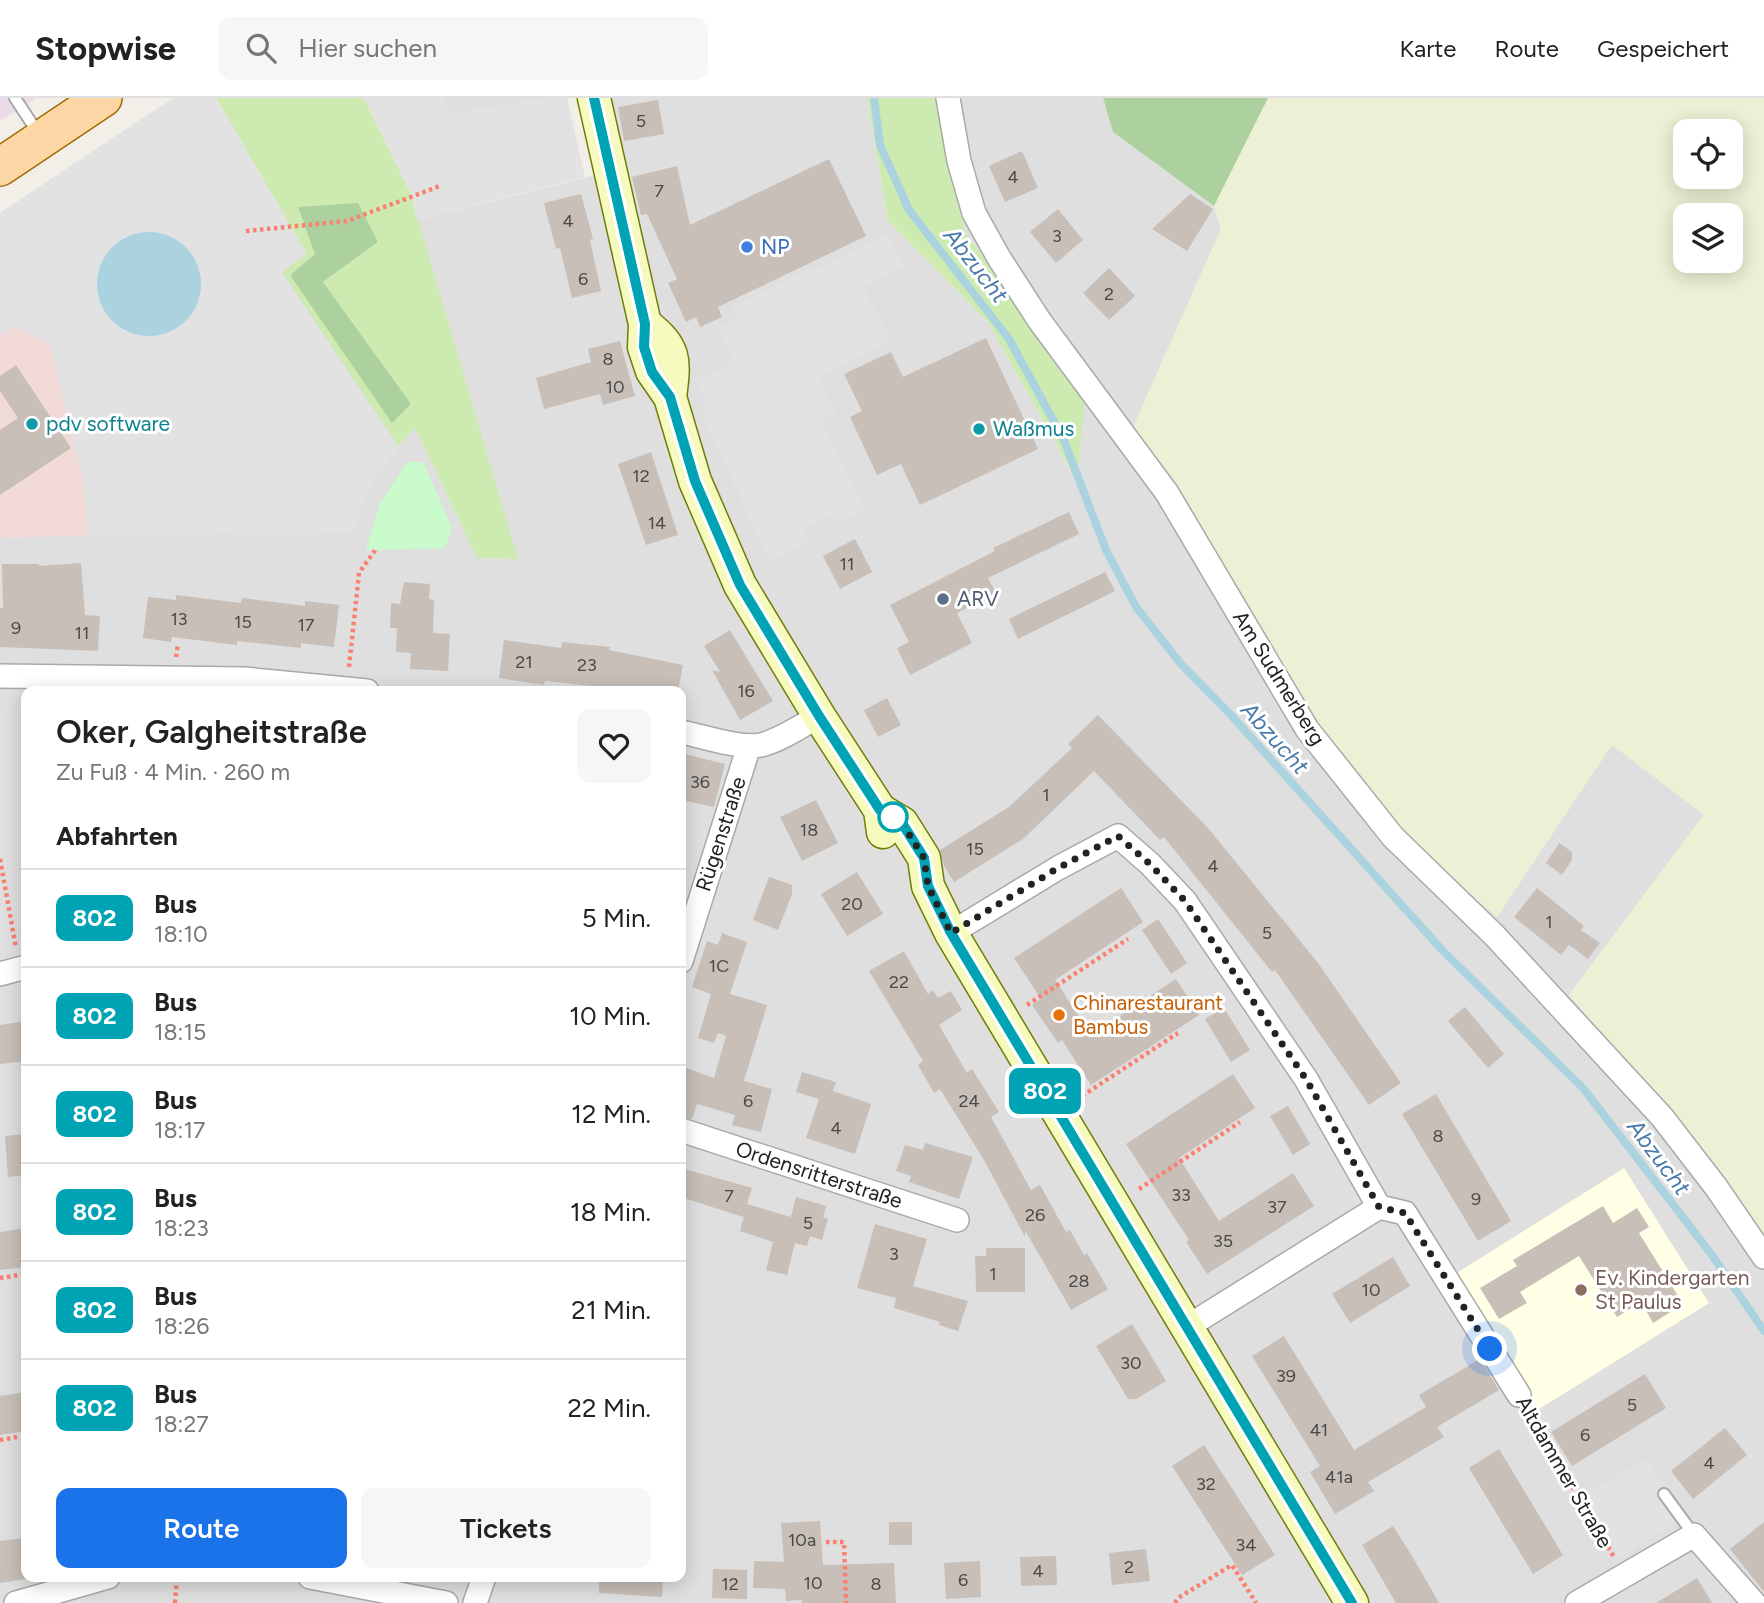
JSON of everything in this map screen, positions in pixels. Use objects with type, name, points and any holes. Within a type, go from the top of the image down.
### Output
[{"type":"main road","points":[[0,167],[103,98]]},
{"type":"main road","points":[[594,98],[645,324],[644,347],[652,372],[670,397],[695,481],[740,585],[819,716],[880,810],[883,833],[906,869],[928,886],[951,933],[1352,1603]]},
{"type":"street","name":"Am Sudmerberg","points":[[948,98],[974,214],[999,258],[1039,320],[1167,493],[1307,729],[1393,837],[1495,936],[1662,1117],[1716,1187],[1764,1258]]},
{"type":"street","points":[[0,677],[267,686]]},
{"type":"street","points":[[686,733],[749,746],[762,745],[819,716]]},
{"type":"street","name":"Rügenstraße","points":[[686,945],[749,746]]},
{"type":"street","points":[[951,933],[1058,868],[1118,836],[1150,864],[1185,901],[1306,1079],[1379,1207],[1187,1327]]},
{"type":"street","name":"Ordensritterstraße","points":[[686,1132],[957,1220]]},
{"type":"street","name":"Altdammer Straße","points":[[1379,1207],[1405,1213],[1519,1395]]},
{"type":"street","points":[[1577,1603],[1694,1535],[1754,1603]]},
{"type":"street","points":[[16,1603],[90,1582]]},
{"type":"street","points":[[336,1582],[446,1603]]},
{"type":"street","points":[[475,1603],[482,1582]]},
{"type":"lane","points":[[15,98],[42,139]]},
{"type":"lane","points":[[1664,1494],[1694,1535]]},
{"type":"path","points":[[246,231],[347,221],[440,186]]},
{"type":"path","points":[[357,686],[359,573],[376,549]]},
{"type":"path","points":[[0,859],[15,970]]},
{"type":"path","points":[[1027,1005],[1128,939]]},
{"type":"path","points":[[1082,1096],[1178,1033]]},
{"type":"path","points":[[1139,1189],[1240,1122]]},
{"type":"path","points":[[0,1278],[21,1275]]},
{"type":"path","name":"Altdammer Straße","points":[[1519,1395],[1625,1576]]},
{"type":"path","points":[[0,1440],[17,1437]]},
{"type":"path","points":[[825,1542],[844,1542],[846,1603]]},
{"type":"path","points":[[1175,1603],[1178,1598],[1232,1565],[1256,1603]]},
{"type":"path","points":[[175,1603],[177,1582]]},
{"type":"shaded area","points":[[0,98],[34,98],[35,99],[0,121]]},
{"type":"shaded area","points":[[173,98],[216,98],[307,254],[282,272],[398,446],[367,490],[353,533],[88,535],[83,479],[50,344],[14,326],[0,335],[0,213]]},
{"type":"shaded area","points":[[364,98],[442,98],[452,114],[550,98],[567,98],[585,177],[417,220],[410,192]]},
{"type":"shaded area","points":[[442,98],[550,98],[452,114]]},
{"type":"shaded area","points":[[608,98],[867,98],[888,221],[987,321],[1076,480],[1085,400],[965,231],[936,98],[1103,98],[1113,132],[1214,206],[1221,229],[1133,429],[1397,823],[1497,917],[1612,744],[1704,815],[1569,995],[1688,1134],[1764,1239],[1764,1603],[0,1603],[0,538],[352,533],[367,490],[415,427],[477,558],[517,559],[417,220],[620,169]]},
{"type":"shaded area","points":[[1268,98],[1764,98],[1764,1239],[1688,1134],[1569,995],[1704,814],[1612,745],[1497,917],[1397,823],[1316,720],[1177,490],[1132,429],[1221,229],[1214,206]]},
{"type":"shaded area","points":[[887,235],[903,267],[864,288],[891,341],[818,379],[836,414],[820,422],[864,510],[840,521],[836,513],[802,529],[809,543],[770,561],[703,418],[704,396],[696,380],[733,362],[717,329],[738,319],[732,307]]},
{"type":"shaded area","points":[[14,325],[50,344],[83,479],[88,535],[0,538],[0,335]]},
{"type":"shaded area","name":"Ev. Kindergarten St Paulus","points":[[1624,1168],[1709,1303],[1536,1411],[1452,1276]]},
{"type":"shaded area","points":[[1644,1460],[1689,1514],[1620,1557],[1584,1495]]},
{"type":"green space","points":[[216,98],[364,98],[410,192],[518,559],[477,558],[415,428],[398,446],[281,272],[306,253]],"holes":[[[378,242],[323,282],[410,404],[290,275],[315,254]]]},
{"type":"green space","points":[[867,98],[936,98],[965,231],[1085,400],[1077,481],[987,321],[888,221]]},
{"type":"green space","points":[[1103,98],[1268,98],[1214,206],[1113,132]]},
{"type":"green space","points":[[358,203],[378,242],[323,282],[411,404],[392,423],[290,275],[315,254],[298,207]]},
{"type":"green space","points":[[407,462],[423,462],[452,528],[445,548],[366,550],[379,506]]},
{"type":"water","points":[[149,232],[169,236],[186,247],[197,264],[201,284],[197,304],[186,321],[169,332],[149,336],[129,332],[112,321],[101,304],[97,284],[101,264],[112,247],[129,236]]},
{"type":"building","points":[[658,100],[664,134],[624,141],[618,107]]},
{"type":"building","points":[[1022,151],[1038,188],[1005,202],[989,166]]},
{"type":"building","name":"NP","points":[[829,159],[866,236],[718,307],[722,317],[700,327],[696,317],[686,322],[668,283],[677,279],[647,214],[641,215],[632,177],[677,166],[690,225]]},
{"type":"building","points":[[581,194],[593,239],[590,240],[601,291],[572,298],[560,248],[556,249],[544,203]]},
{"type":"building","points":[[1190,194],[1213,209],[1187,251],[1152,229]]},
{"type":"building","points":[[1058,209],[1083,240],[1056,263],[1030,232]]},
{"type":"building","points":[[1109,268],[1135,296],[1109,320],[1083,293]]},
{"type":"building","points":[[986,338],[1038,449],[920,505],[901,464],[877,475],[850,417],[862,411],[844,374],[891,352],[903,377]]},
{"type":"building","points":[[620,341],[635,396],[603,405],[600,394],[544,409],[536,378],[591,362],[588,349]]},
{"type":"building","name":"pdv software","points":[[16,365],[71,448],[0,495],[0,430],[18,418],[0,391],[0,376]]},
{"type":"building","points":[[651,452],[678,535],[646,545],[618,464]]},
{"type":"building","points":[[1069,512],[1079,534],[988,578],[996,593],[957,613],[972,643],[910,675],[897,648],[909,642],[890,605],[995,551],[993,548]]},
{"type":"building","points":[[855,539],[872,572],[840,589],[823,556]]},
{"type":"building","points":[[81,563],[85,615],[100,616],[98,651],[0,647],[2,564],[39,566]]},
{"type":"building","points":[[1105,572],[1115,591],[1018,639],[1009,619]]},
{"type":"building","points":[[404,582],[430,584],[429,599],[434,600],[433,633],[450,634],[448,671],[410,669],[411,653],[396,652],[397,628],[390,628],[391,603],[400,604]]},
{"type":"building","points":[[176,595],[241,603],[242,598],[305,606],[305,601],[339,605],[334,647],[301,643],[301,648],[237,641],[237,645],[172,637],[171,642],[143,638],[148,597],[176,600]]},
{"type":"building","points":[[730,630],[773,701],[740,720],[712,670],[720,672],[704,646]]},
{"type":"building","points":[[504,640],[561,648],[562,642],[610,647],[609,650],[683,665],[679,686],[591,686],[545,681],[544,685],[499,678]]},
{"type":"building","points":[[887,698],[901,725],[878,737],[864,710]]},
{"type":"building","points":[[1098,715],[1208,828],[1318,963],[1401,1083],[1369,1105],[1275,970],[1272,972],[1164,837],[1160,840],[1094,771],[1023,839],[954,882],[944,866],[940,850],[1009,807],[1072,748],[1068,744]]},
{"type":"building","points":[[686,754],[725,764],[714,807],[686,801]]},
{"type":"building","points":[[816,800],[838,843],[802,861],[780,817]]},
{"type":"building","points":[[1559,843],[1572,852],[1572,860],[1562,875],[1546,863]]},
{"type":"building","points":[[857,872],[883,914],[847,936],[821,894]]},
{"type":"building","points":[[769,877],[792,885],[792,894],[778,930],[753,920]]},
{"type":"building","points":[[1121,888],[1143,922],[1055,980],[1091,1035],[1176,979],[1199,1015],[1091,1085],[1062,1040],[1058,1043],[1032,1005],[1041,999],[1014,958]]},
{"type":"building","points":[[1537,888],[1584,926],[1581,930],[1600,943],[1588,959],[1569,945],[1561,955],[1514,917]]},
{"type":"building","points":[[1158,919],[1187,963],[1171,974],[1142,930]]},
{"type":"building","points":[[722,933],[747,942],[730,994],[767,1005],[744,1081],[772,1089],[761,1132],[732,1125],[735,1115],[697,1104],[692,1119],[686,1117],[686,1068],[714,1078],[726,1036],[718,1033],[714,1043],[698,1038],[711,994],[692,987],[707,941],[718,945]]},
{"type":"building","points":[[904,951],[928,994],[933,990],[938,998],[951,991],[962,1010],[939,1025],[967,1073],[972,1069],[999,1112],[991,1117],[1031,1190],[1040,1185],[1066,1232],[1070,1230],[1084,1255],[1087,1253],[1108,1289],[1071,1310],[1025,1230],[1025,1237],[984,1160],[940,1089],[934,1093],[918,1065],[923,1061],[869,971]]},
{"type":"building","points":[[1465,1007],[1504,1054],[1488,1068],[1448,1021]]},
{"type":"building","points":[[1224,1008],[1250,1050],[1231,1062],[1205,1019]]},
{"type":"building","points":[[21,1022],[21,1062],[0,1064],[0,1025]]},
{"type":"building","points":[[802,1072],[836,1082],[833,1091],[871,1104],[855,1154],[806,1138],[819,1099],[796,1092]]},
{"type":"building","points":[[1233,1074],[1255,1108],[1179,1158],[1219,1221],[1293,1173],[1314,1206],[1207,1274],[1186,1242],[1189,1240],[1126,1144]]},
{"type":"building","points":[[1436,1094],[1511,1221],[1478,1241],[1402,1114]]},
{"type":"building","points":[[1288,1106],[1310,1144],[1293,1155],[1270,1116]]},
{"type":"building","points":[[21,1134],[21,1176],[8,1177],[5,1136]]},
{"type":"building","points":[[925,1143],[973,1157],[959,1199],[909,1182],[911,1176],[896,1171],[905,1145],[923,1150]]},
{"type":"building","points":[[686,1169],[752,1188],[747,1204],[791,1217],[796,1197],[826,1206],[823,1217],[828,1219],[822,1240],[810,1236],[807,1246],[795,1243],[787,1275],[766,1270],[773,1242],[740,1231],[744,1215],[743,1217],[686,1199]]},
{"type":"building","points":[[1603,1206],[1613,1223],[1637,1208],[1649,1227],[1639,1233],[1683,1304],[1653,1323],[1641,1302],[1617,1317],[1579,1256],[1520,1292],[1527,1303],[1499,1319],[1480,1288],[1517,1266],[1513,1260]]},
{"type":"building","points":[[875,1224],[927,1239],[913,1286],[968,1301],[958,1331],[939,1325],[940,1322],[894,1308],[896,1298],[857,1288]]},
{"type":"building","points":[[21,1229],[21,1268],[0,1270],[0,1232]]},
{"type":"building","points":[[986,1248],[1025,1248],[1025,1292],[976,1292],[975,1256],[986,1256]]},
{"type":"building","points":[[1393,1257],[1410,1286],[1350,1323],[1332,1294]]},
{"type":"building","points":[[1132,1324],[1166,1381],[1136,1399],[1128,1399],[1096,1346]]},
{"type":"building","points":[[1284,1336],[1354,1450],[1426,1407],[1419,1395],[1480,1359],[1499,1390],[1437,1427],[1444,1437],[1368,1482],[1374,1491],[1335,1514],[1310,1472],[1320,1466],[1252,1356]]},
{"type":"building","points":[[1645,1374],[1666,1408],[1572,1466],[1551,1432]]},
{"type":"building","points":[[21,1393],[21,1432],[0,1435],[0,1396]]},
{"type":"building","points":[[1725,1428],[1747,1455],[1693,1499],[1671,1471]]},
{"type":"building","points":[[1204,1445],[1275,1555],[1242,1575],[1172,1466]]},
{"type":"building","points":[[1499,1449],[1563,1555],[1533,1574],[1469,1468]]},
{"type":"building","points":[[820,1521],[823,1565],[894,1563],[896,1603],[802,1603],[802,1600],[786,1601],[785,1589],[753,1588],[754,1561],[784,1562],[781,1523]]},
{"type":"building","points":[[889,1522],[912,1522],[912,1545],[889,1545]]},
{"type":"building","points":[[1764,1522],[1764,1592],[1730,1549]]},
{"type":"building","points":[[1393,1526],[1439,1603],[1396,1603],[1362,1545]]},
{"type":"building","points":[[21,1539],[21,1580],[0,1583],[0,1541]]},
{"type":"building","points":[[1146,1549],[1150,1581],[1112,1585],[1109,1553]]},
{"type":"building","points":[[1056,1556],[1057,1585],[1021,1586],[1020,1557]]},
{"type":"building","points":[[980,1561],[981,1597],[946,1599],[944,1563]]},
{"type":"building","points":[[713,1569],[747,1570],[747,1599],[712,1598]]},
{"type":"building","points":[[1697,1578],[1712,1603],[1656,1603]]},
{"type":"building","points":[[599,1582],[663,1582],[662,1597],[599,1593]]},
{"type":"waterway","name":"Abzucht","points":[[874,98],[880,145],[909,210],[1009,339],[1063,438],[1106,550],[1136,607],[1181,664],[1231,715],[1443,951],[1583,1088],[1712,1255],[1764,1331]]},
{"type":"bus line","name":"802","points":[[594,98],[645,324],[644,347],[652,372],[670,397],[695,481],[740,585],[819,716],[880,810],[902,823],[924,858],[928,886],[951,933],[1352,1603]]},
{"type":"place","name":"NP","points":[[747,247]]},
{"type":"place","name":"pdv software","points":[[32,424]]},
{"type":"place","name":"Waßmus","points":[[979,429]]},
{"type":"place","name":"ARV","points":[[943,599]]},
{"type":"place","name":"Chinarestaurant Bambus","points":[[1059,1015]]},
{"type":"place","name":"Ev. Kindergarten St Paulus","points":[[1581,1290]]},
{"type":"route","points":[[893,817],[902,823],[924,858],[928,886],[951,933],[1058,868],[1118,836],[1150,864],[1185,901],[1306,1079],[1379,1207],[1405,1213],[1490,1349]]}]
